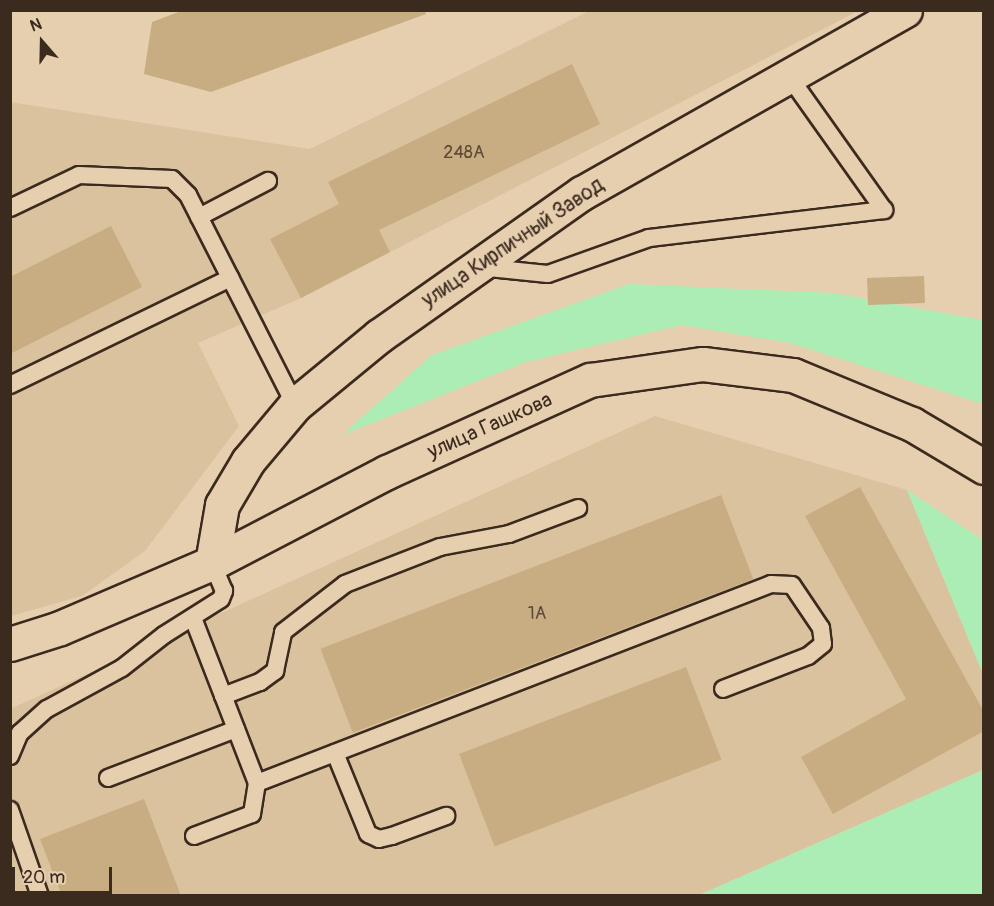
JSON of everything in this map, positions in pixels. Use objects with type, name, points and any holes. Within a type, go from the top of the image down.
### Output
[{"type":"street","name":"улица Кирпичный Завод","points":[[212,563],[222,505],[248,461],[295,405],[379,336],[582,194],[905,10]]},
{"type":"street","name":"улица Гашкова","points":[[10,644],[60,628],[212,563],[387,472],[590,381],[703,364],[793,375],[912,423],[984,467]]},
{"type":"lane","points":[[475,267],[548,274],[649,238],[884,210],[788,75]]},
{"type":"lane","points":[[10,208],[79,174],[97,173],[172,179],[188,195],[295,405]]},
{"type":"lane","points":[[199,217],[268,181]]},
{"type":"lane","points":[[10,385],[230,278]]},
{"type":"lane","points":[[223,696],[260,682],[275,671],[283,632],[345,584],[440,547],[509,534],[578,508]]},
{"type":"lane","points":[[10,756],[20,734],[47,709],[122,668],[221,599],[224,591],[212,563]]},
{"type":"lane","points":[[257,783],[771,584],[792,585],[821,628],[823,644],[808,656],[723,689]]},
{"type":"lane","points":[[193,618],[257,783],[252,814],[194,836]]},
{"type":"lane","points":[[108,778],[236,729]]},
{"type":"lane","points":[[335,753],[368,834],[379,839],[446,816]]},
{"type":"lane","points":[[10,810],[40,896]]},
{"type":"shaded area","points":[[589,11],[858,11],[301,298],[198,343],[239,426],[145,551],[82,596],[11,616],[10,102],[310,149]]},
{"type":"shaded area","points":[[655,416],[907,490],[983,674],[983,770],[699,895],[11,895],[10,709]]},
{"type":"green space","points":[[629,284],[833,293],[983,320],[983,404],[790,343],[682,325],[526,362],[342,435],[432,355]]},
{"type":"green space","points":[[907,490],[983,540],[983,674]]},
{"type":"green space","points":[[983,770],[983,895],[699,895]]},
{"type":"building","points":[[184,10],[425,10],[426,14],[211,92],[144,74],[152,22]]},
{"type":"building","points":[[572,64],[600,124],[379,230],[390,252],[301,298],[270,239],[339,204],[328,182]]},
{"type":"building","points":[[111,226],[142,287],[10,354],[10,277]]},
{"type":"building","points":[[924,276],[925,303],[868,305],[867,278]]},
{"type":"building","points":[[860,487],[984,712],[984,731],[833,814],[801,757],[906,699],[805,516]]},
{"type":"building","points":[[721,495],[753,579],[353,733],[320,649]]},
{"type":"building","points":[[686,667],[721,759],[495,847],[459,754]]},
{"type":"building","points":[[144,799],[181,896],[62,896],[40,839]]}]
